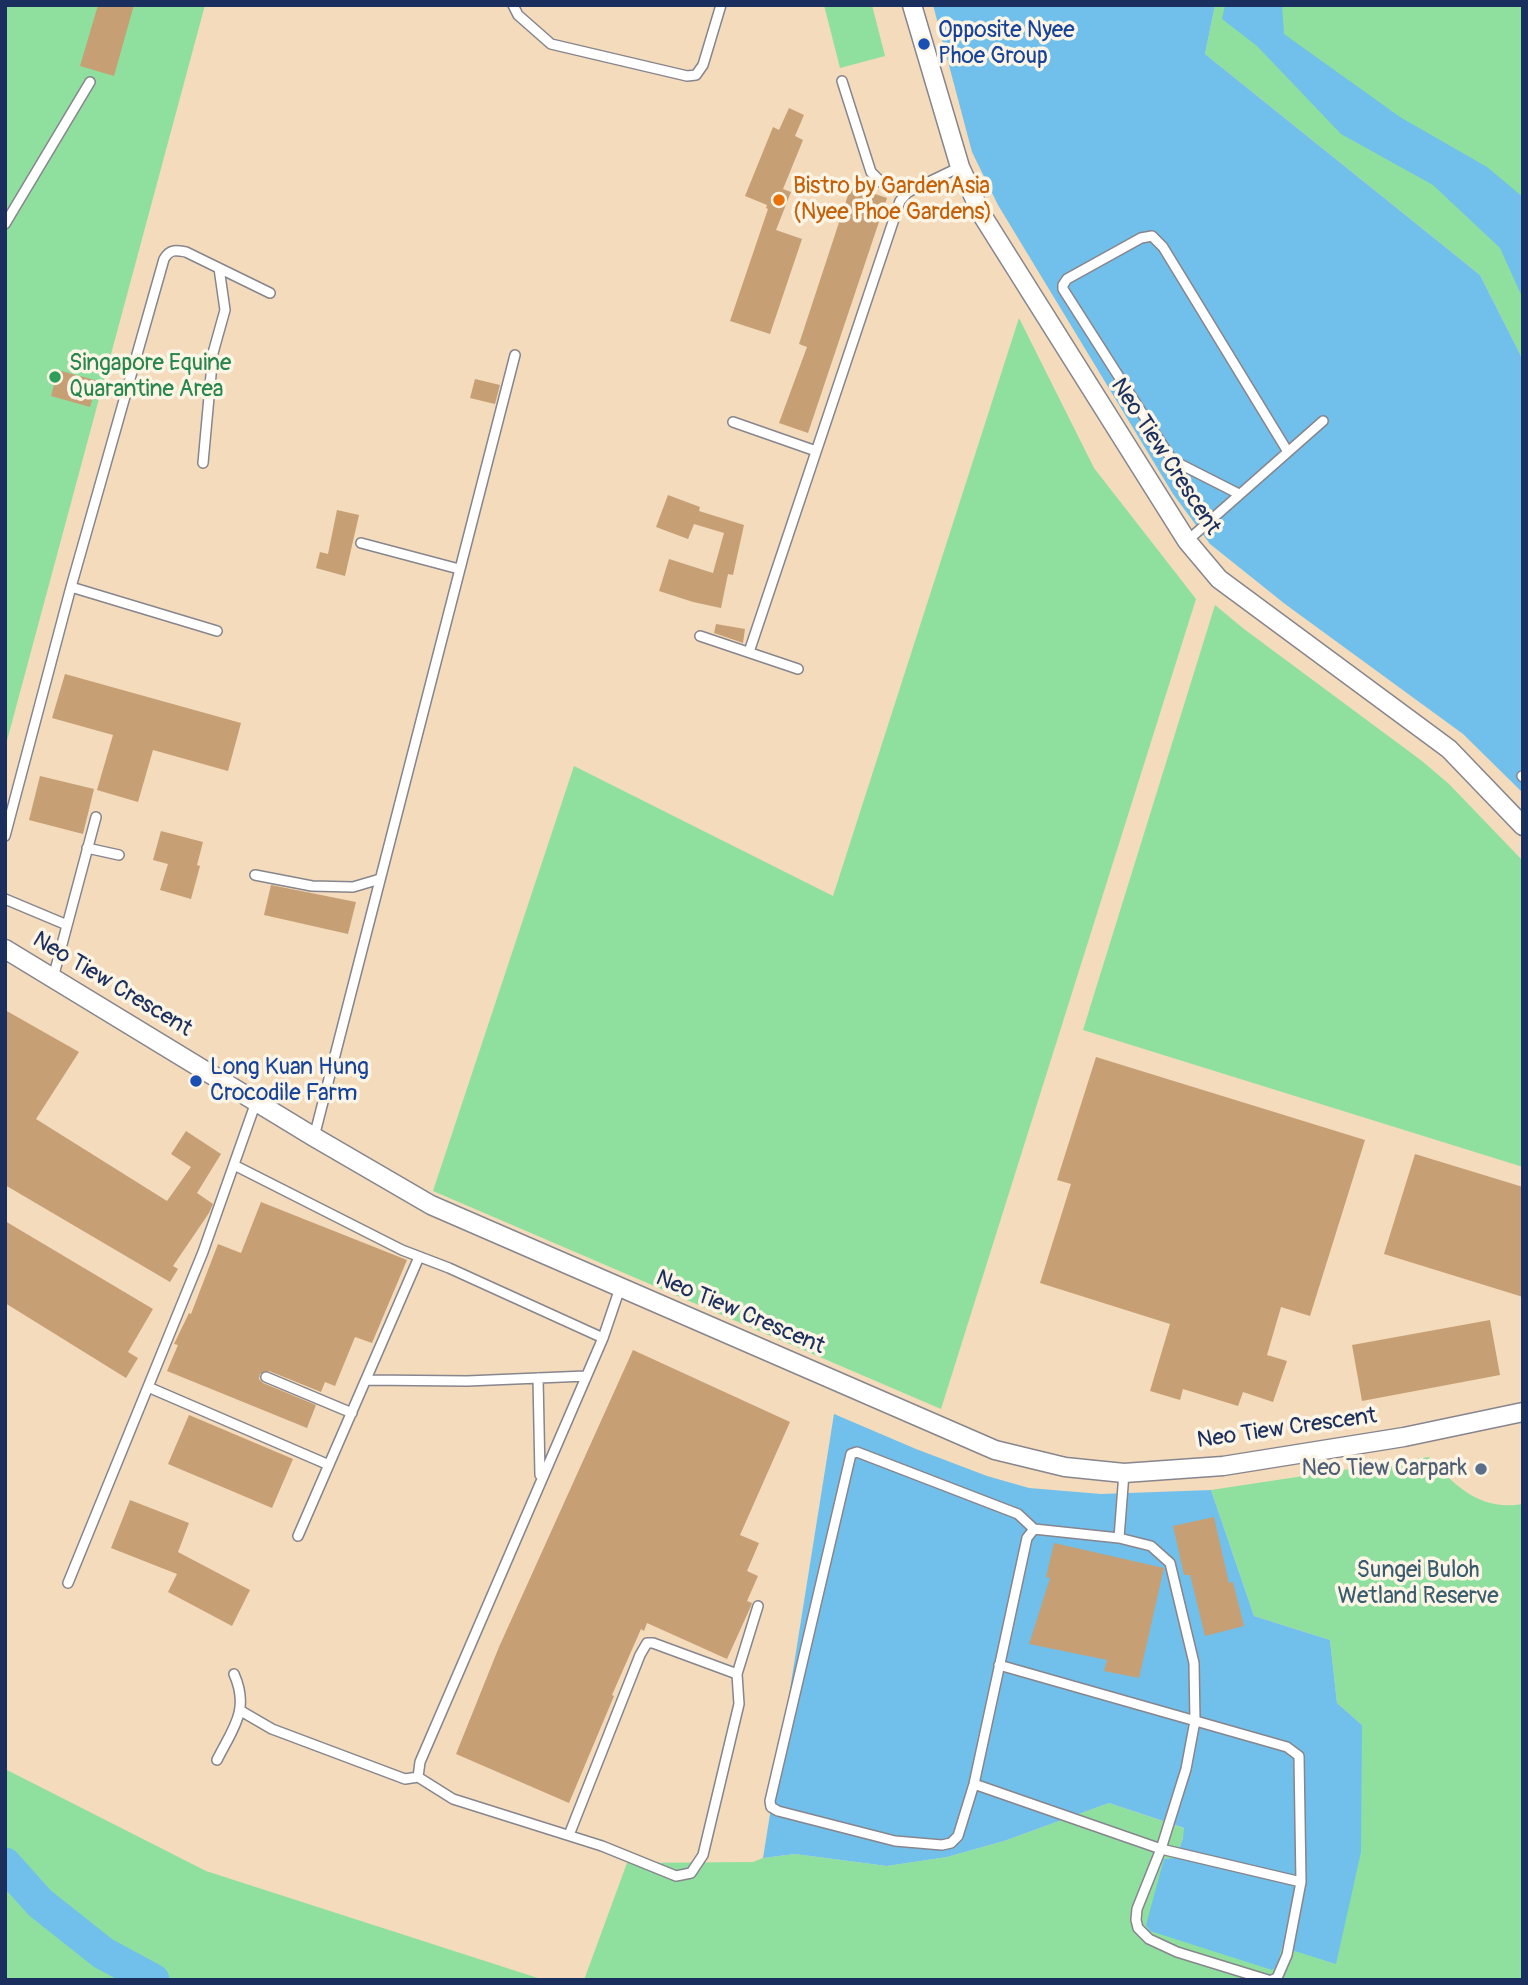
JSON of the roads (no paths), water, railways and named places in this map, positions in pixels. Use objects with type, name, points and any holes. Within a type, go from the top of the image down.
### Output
[{"type":"street","name":"Neo Tiew Crescent","points":[[912,5],[960,167],[982,215],[1187,541],[1219,579],[1449,749],[1523,825]]},
{"type":"street","name":"Neo Tiew Crescent","points":[[5,949],[431,1205],[995,1450],[1065,1468],[1124,1474],[1223,1466],[1404,1437],[1523,1412]]},
{"type":"lane","points":[[513,5],[518,15],[551,44],[687,76],[696,75],[703,65],[721,5]]},
{"type":"lane","points":[[842,81],[871,172],[881,182],[908,192]]},
{"type":"lane","points":[[5,224],[90,82]]},
{"type":"lane","points":[[749,652],[900,201],[908,192],[960,167]]},
{"type":"lane","points":[[1239,494],[1172,460],[1063,289],[1067,279],[1142,238],[1152,236],[1163,247],[1288,452]]},
{"type":"lane","points":[[5,836],[71,587],[164,259],[174,249],[186,252],[270,293]]},
{"type":"lane","points":[[203,463],[213,354],[225,310],[219,268]]},
{"type":"lane","points":[[314,1137],[515,355]]},
{"type":"lane","points":[[1187,541],[1323,421]]},
{"type":"lane","points":[[733,422],[816,451]]},
{"type":"lane","points":[[360,542],[459,569]]},
{"type":"lane","points":[[71,587],[217,631]]},
{"type":"lane","points":[[700,636],[798,669]]},
{"type":"lane","points":[[53,978],[96,817]]},
{"type":"lane","points":[[87,848],[120,855]]},
{"type":"lane","points":[[255,875],[312,886],[339,887],[352,887],[380,879]]},
{"type":"lane","points":[[5,899],[67,925]]},
{"type":"lane","points":[[68,1583],[203,1252],[256,1101]]},
{"type":"lane","points":[[234,1165],[419,1257],[603,1338]]},
{"type":"lane","points":[[298,1536],[419,1257]]},
{"type":"lane","points":[[418,1777],[420,1762],[603,1338],[620,1288]]},
{"type":"lane","points":[[366,1380],[467,1381],[586,1376]]},
{"type":"lane","points":[[266,1377],[352,1413]]},
{"type":"lane","points":[[538,1378],[540,1481]]},
{"type":"lane","points":[[148,1387],[329,1465]]},
{"type":"lane","points":[[999,1665],[1195,1721],[1287,1747],[1299,1756],[1301,1882],[1287,1955],[1277,1978],[1270,1980],[1177,1952],[1149,1940],[1138,1928],[1137,1909],[1161,1849],[1186,1769],[1195,1721],[1194,1663],[1170,1563],[1151,1546],[1119,1538],[1034,1529],[1018,1514],[857,1452],[850,1454],[770,1801],[771,1807],[895,1841],[942,1845],[951,1843],[958,1836],[974,1784],[999,1665],[1027,1538],[1034,1529]]},
{"type":"lane","points":[[1119,1538],[1124,1474]]},
{"type":"lane","points":[[241,1711],[284,1734],[405,1779],[418,1777],[453,1799],[602,1846],[676,1876],[691,1873],[703,1855],[739,1704],[737,1674],[758,1606]]},
{"type":"lane","points":[[569,1835],[647,1643],[737,1674]]},
{"type":"lane","points":[[216,1760],[241,1711],[241,1690],[234,1674]]},
{"type":"lane","points":[[974,1784],[1161,1849],[1301,1882]]},
{"type":"water","points":[[933,5],[1215,5],[1205,54],[1480,275],[1523,360],[1523,793],[1463,734],[1285,604],[1210,544],[1173,494],[998,205],[972,152]]},
{"type":"water","points":[[1225,5],[1282,5],[1284,34],[1400,117],[1487,167],[1523,197],[1523,299],[1500,248],[1433,185],[1341,134],[1257,46],[1222,19]]},
{"type":"water","points":[[834,1414],[987,1476],[1029,1488],[1101,1494],[1211,1490],[1254,1616],[1330,1640],[1337,1703],[1362,1725],[1361,1852],[1336,1964],[1282,1947],[1277,1966],[1272,1970],[1150,1931],[1146,1925],[1164,1859],[1176,1858],[1184,1828],[1109,1803],[1004,1841],[947,1857],[887,1866],[795,1854],[763,1858]]},
{"type":"waterway","points":[[5,1864],[40,1903],[103,1953],[153,1980]]},
{"type":"place","name":"Opposite Nyee Phoe Group","points":[[924,44]]},
{"type":"place","name":"Bistro by GardenAsia (Nyee Phoe Gardens)","points":[[779,200]]},
{"type":"place","name":"Singapore Equine Quarantine Area","points":[[55,377]]},
{"type":"place","name":"Long Kuan Hung Crocodile Farm","points":[[196,1081]]},
{"type":"place","name":"Neo Tiew Carpark","points":[[1481,1469]]},
{"type":"park label","name":"Sungei Buloh Wetland Reserve","points":[[1418,1584]]}]
